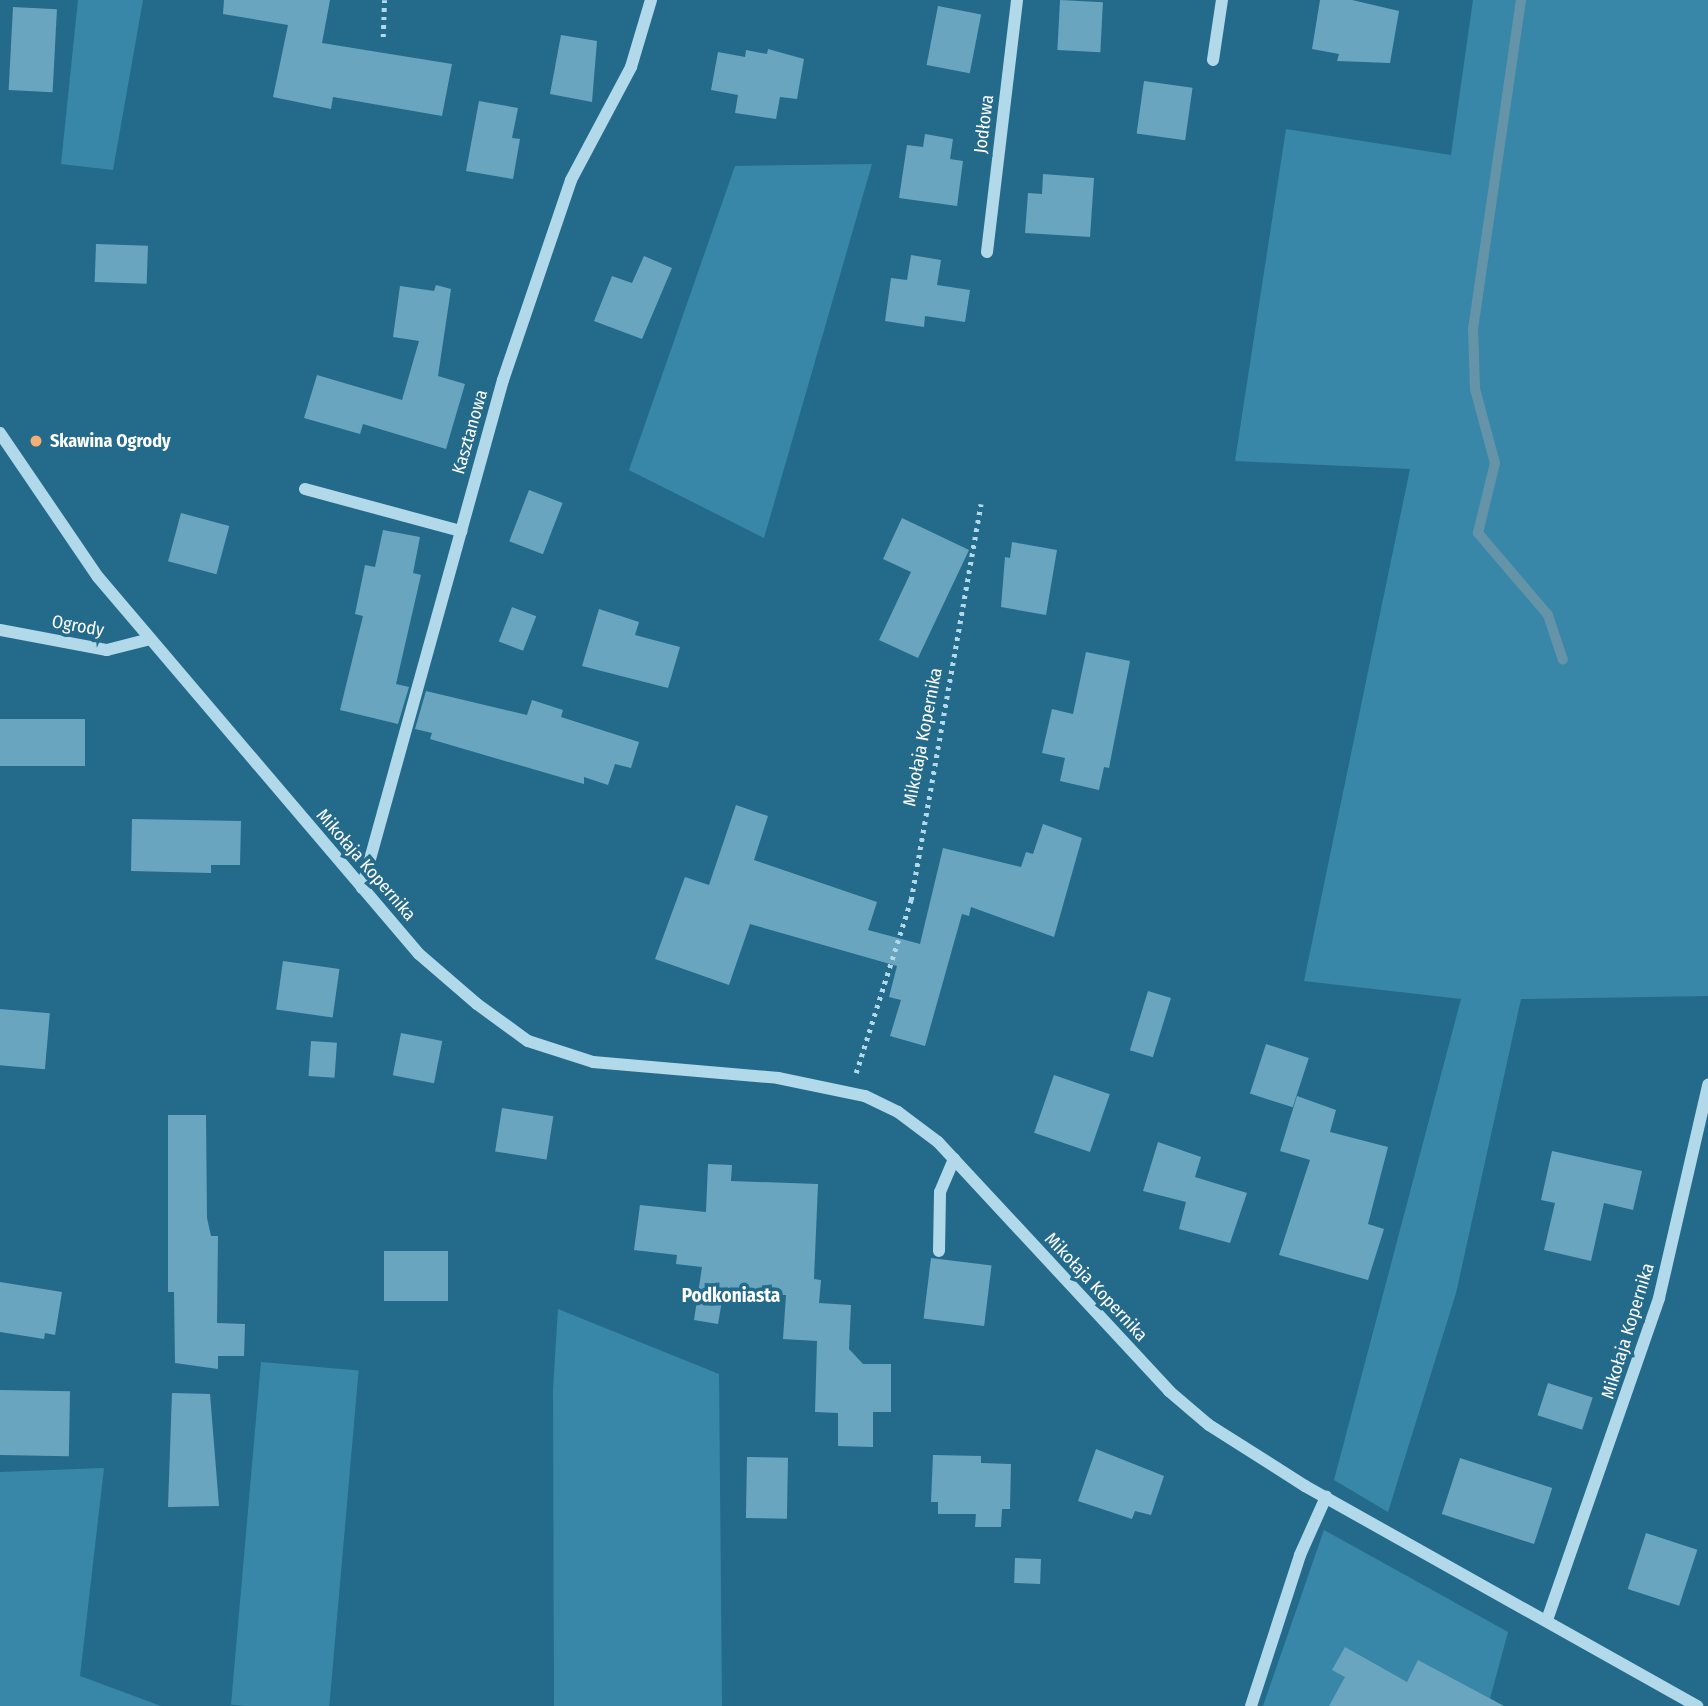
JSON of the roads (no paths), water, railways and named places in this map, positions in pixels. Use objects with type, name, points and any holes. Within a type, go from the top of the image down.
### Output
[{"type":"street","name":"Kasztanowa","points":[[362,888],[503,380],[570,180],[631,67],[651,0]]},
{"type":"street","name":"Jodłowa","points":[[987,252],[1017,0]]},
{"type":"street","points":[[1213,60],[1223,0]]},
{"type":"street","name":"Mikołaja Kopernika","points":[[0,433],[98,577],[419,954],[528,1041],[593,1062],[778,1078],[849,1093],[898,1112],[954,1159],[1169,1391],[1209,1425],[1326,1497],[1697,1706]]},
{"type":"street","points":[[305,489],[461,531]]},
{"type":"street","name":"Ogrody","points":[[0,630],[107,650],[149,639]]},
{"type":"street","name":"Mikołaja Kopernika","points":[[1547,1620],[1659,1298],[1708,1085]]},
{"type":"street","points":[[939,1251],[940,1192],[954,1159]]},
{"type":"street","points":[[1251,1706],[1300,1555],[1326,1497]]},
{"type":"waterway","points":[[1521,0],[1473,328],[1475,389],[1495,463],[1478,533],[1548,615],[1563,660]]},
{"type":"place","name":"Skawina Ogrody","points":[[36,441]]},
{"type":"district","name":"Podkoniasta","points":[[731,1296]]}]
